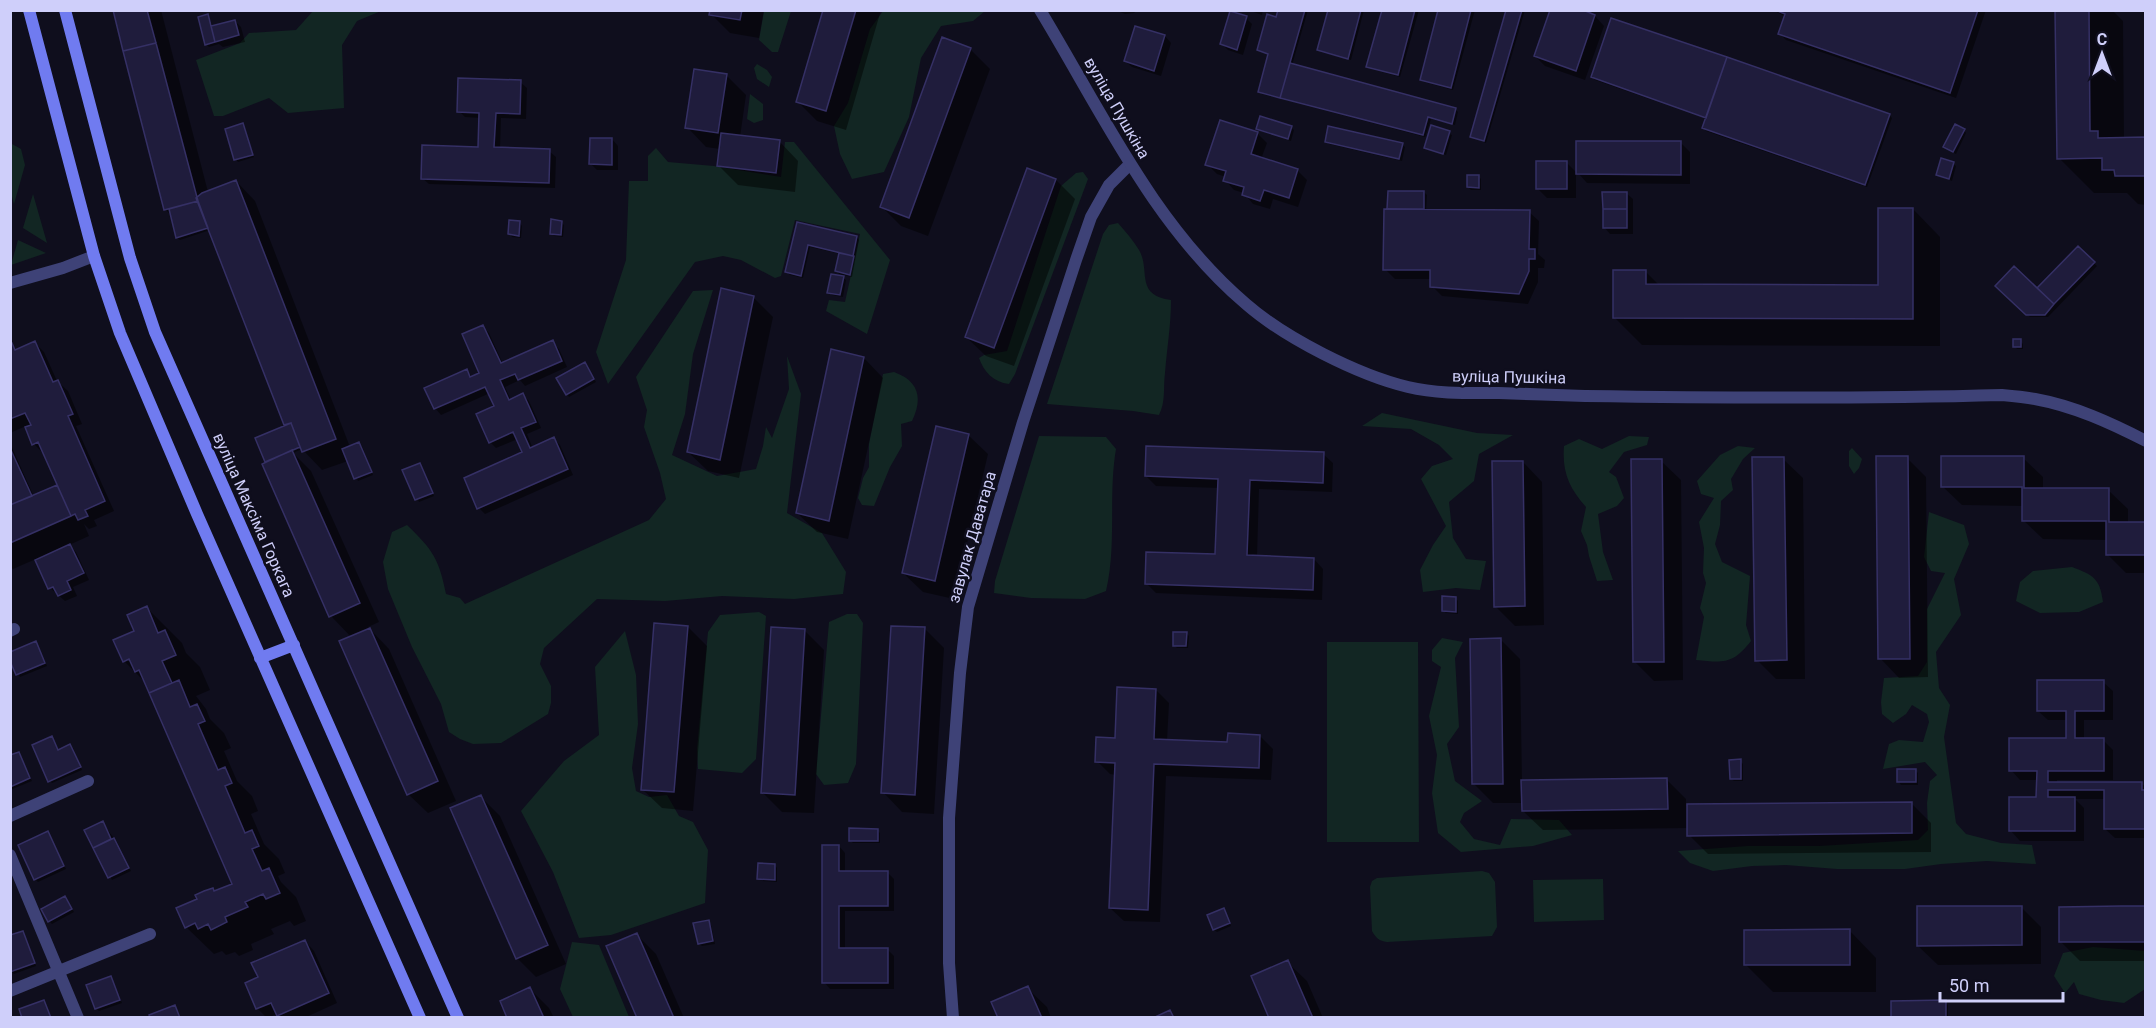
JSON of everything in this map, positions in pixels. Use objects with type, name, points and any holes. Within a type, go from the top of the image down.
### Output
[{"type":"main road","points":[[29,10],[94,256],[120,333],[197,514],[420,1017]]},
{"type":"main road","name":"вуліца Максіма Горкага","points":[[65,10],[130,258],[155,332],[458,1017]]},
{"type":"main road","points":[[261,658],[294,645]]},
{"type":"street","name":"вуліца Пушкіна","points":[[1040,10],[1130,164],[1156,203],[1201,259],[1246,304],[1285,333],[1372,375],[1408,387],[1449,393],[1680,398],[2002,395],[2035,399],[2065,407],[2094,417],[2145,441]]},
{"type":"street","name":"завулак Даватара","points":[[953,1017],[949,963],[949,818],[959,684],[968,608],[1023,422],[1091,217],[1109,186],[1130,164]]},
{"type":"street","points":[[10,283],[94,256]]},
{"type":"street","points":[[10,816],[88,781]]},
{"type":"street","points":[[10,855],[78,1017]]},
{"type":"street","points":[[10,991],[150,934]]},
{"type":"green space","points":[[313,11],[381,11],[357,21],[342,45],[344,108],[288,113],[269,98],[223,116],[214,116],[196,60],[240,43],[249,33],[296,30]]},
{"type":"green space","points":[[764,11],[791,11],[778,52],[772,52],[759,40]]},
{"type":"green space","points":[[883,11],[985,11],[973,21],[941,26],[921,58],[909,117],[884,172],[852,179],[840,154],[834,126],[848,103],[870,29]]},
{"type":"green space","points":[[757,64],[767,70],[772,77],[769,87],[757,79],[754,68]]},
{"type":"green space","points":[[750,94],[763,104],[763,120],[754,123],[747,119]]},
{"type":"green space","points":[[11,138],[12,144],[21,149],[25,165],[14,204],[11,193]]},
{"type":"green space","points":[[785,142],[794,142],[890,260],[867,334],[826,311],[829,300],[845,302],[860,234],[795,220],[781,276],[775,278],[741,260],[723,256],[695,262],[608,384],[596,352],[626,260],[629,181],[648,181],[648,156],[656,148],[668,162],[714,166],[781,177]]},
{"type":"green space","points":[[1083,172],[1088,179],[1015,374],[1009,384],[998,381],[986,372],[979,358],[1007,351],[1061,186],[1076,173]]},
{"type":"green space","points":[[33,194],[47,243],[23,228]]},
{"type":"green space","points":[[1118,223],[1139,250],[1146,281],[1152,293],[1171,300],[1163,400],[1159,415],[1047,404],[1103,234],[1109,225]]},
{"type":"green space","points":[[18,240],[46,253],[11,265]]},
{"type":"green space","points":[[713,290],[693,354],[685,414],[672,455],[717,476],[756,469],[766,427],[772,438],[789,389],[787,356],[801,394],[787,513],[822,533],[846,572],[843,594],[794,599],[722,596],[665,601],[597,599],[544,648],[540,664],[551,686],[551,703],[548,714],[501,743],[473,744],[460,739],[449,732],[441,704],[412,647],[388,589],[383,562],[392,532],[407,525],[434,556],[441,572],[446,594],[460,598],[465,604],[649,520],[666,499],[660,473],[644,427],[647,410],[636,377],[693,291]]},
{"type":"green space","points":[[894,372],[914,385],[918,398],[917,405],[912,421],[901,424],[902,446],[890,467],[874,506],[862,505],[858,498],[863,478],[869,467],[869,444],[883,374]]},
{"type":"green space","points":[[1382,413],[1477,433],[1513,435],[1479,454],[1474,481],[1449,502],[1453,538],[1466,559],[1486,561],[1480,590],[1456,588],[1423,592],[1420,570],[1446,526],[1421,479],[1432,466],[1453,459],[1439,445],[1411,429],[1362,426]]},
{"type":"green space","points":[[1039,436],[1106,437],[1116,449],[1111,556],[1106,591],[1085,599],[1031,598],[994,593],[995,581]]},
{"type":"green space","points":[[1629,436],[1649,437],[1647,445],[1624,452],[1609,472],[1616,477],[1624,498],[1617,506],[1598,514],[1603,552],[1613,580],[1597,581],[1581,531],[1586,507],[1568,479],[1564,464],[1564,446],[1579,439],[1602,449]]},
{"type":"green space","points":[[1738,446],[1755,448],[1743,459],[1731,479],[1733,490],[1721,501],[1720,525],[1715,544],[1722,562],[1750,576],[1746,625],[1751,641],[1733,658],[1714,662],[1696,660],[1704,617],[1700,608],[1706,583],[1703,573],[1704,548],[1699,522],[1714,498],[1701,494],[1697,481],[1720,455]]},
{"type":"green space","points":[[1852,448],[1862,459],[1854,474],[1849,466],[1849,451]]},
{"type":"green space","points":[[1929,512],[1964,525],[1969,544],[1954,579],[1961,615],[1936,652],[1939,688],[1950,705],[1944,737],[1956,823],[1966,834],[2001,843],[2032,845],[2036,864],[1987,861],[1905,869],[1837,869],[1786,865],[1713,871],[1690,863],[1678,851],[1918,840],[1928,830],[1927,803],[1930,781],[1937,775],[1925,762],[1883,769],[1889,744],[1899,740],[1923,742],[1929,722],[1927,714],[1912,705],[1906,714],[1893,723],[1882,714],[1881,702],[1884,678],[1918,676],[1927,662],[1927,609],[1945,573],[1931,571],[1924,557]]},
{"type":"green space","points":[[2072,567],[2094,578],[2100,588],[2103,602],[2079,612],[2040,613],[2016,601],[2020,582],[2033,571]]},
{"type":"green space","points":[[759,612],[766,616],[756,759],[742,773],[698,769],[697,749],[708,632],[720,615]]},
{"type":"green space","points":[[847,614],[857,614],[863,623],[856,764],[848,783],[824,785],[816,774],[829,622]]},
{"type":"green space","points":[[625,631],[636,675],[638,724],[632,768],[636,791],[649,797],[667,795],[679,816],[693,822],[708,850],[705,903],[611,935],[579,938],[553,872],[521,811],[564,761],[599,735],[595,667]]},
{"type":"green space","points":[[1442,638],[1463,642],[1455,658],[1459,727],[1447,744],[1455,781],[1482,801],[1464,813],[1460,822],[1474,839],[1500,845],[1511,819],[1559,820],[1572,835],[1533,846],[1461,852],[1438,833],[1432,793],[1437,755],[1429,716],[1441,667],[1432,661],[1432,650]]},
{"type":"green space","points":[[1327,642],[1418,642],[1419,842],[1327,842]]},
{"type":"green space","points":[[1482,871],[1489,873],[1495,882],[1497,927],[1492,936],[1387,942],[1378,939],[1372,931],[1370,887],[1372,881],[1377,878]]},
{"type":"green space","points":[[1603,879],[1604,920],[1534,922],[1533,880]]},
{"type":"green space","points":[[572,942],[599,945],[629,1017],[573,1017],[560,989]]},
{"type":"green space","points":[[2093,947],[2145,951],[2145,989],[2124,1003],[2079,994],[2074,982],[2065,993],[2054,976],[2063,953]]},
{"type":"building","points":[[113,10],[147,10],[156,43],[123,51]]},
{"type":"building","points":[[710,10],[742,10],[740,20],[709,15]]},
{"type":"building","points":[[823,10],[856,10],[826,111],[796,102]]},
{"type":"building","points":[[1278,10],[1305,10],[1280,98],[1258,92],[1268,54],[1257,50],[1267,14],[1276,17]]},
{"type":"building","points":[[1328,10],[1361,10],[1348,59],[1317,50]]},
{"type":"building","points":[[1382,10],[1415,10],[1398,75],[1366,67]]},
{"type":"building","points":[[1438,10],[1471,10],[1451,88],[1420,80]]},
{"type":"building","points":[[1506,10],[1522,10],[1484,141],[1470,137]]},
{"type":"building","points":[[1550,10],[1583,10],[1595,15],[1576,71],[1534,56]]},
{"type":"building","points":[[1775,10],[1978,10],[1950,93],[1778,34],[1785,14]]},
{"type":"building","points":[[2055,10],[2089,10],[2090,131],[2098,131],[2098,138],[2146,137],[2146,176],[2115,176],[2114,170],[2102,170],[2102,158],[2057,159]]},
{"type":"building","points":[[1230,11],[1247,16],[1237,50],[1220,44]]},
{"type":"building","points":[[208,14],[215,42],[205,45],[198,17]]},
{"type":"building","points":[[1611,18],[1727,57],[1706,118],[1591,77]]},
{"type":"building","points":[[235,20],[239,35],[215,42],[211,26]]},
{"type":"building","points":[[1135,26],[1165,35],[1154,71],[1124,61]]},
{"type":"building","points":[[942,37],[971,48],[909,218],[880,207]]},
{"type":"building","points":[[156,43],[198,201],[164,210],[123,51]]},
{"type":"building","points":[[1727,57],[1890,114],[1865,185],[1702,128]]},
{"type":"building","points":[[1290,63],[1456,108],[1452,124],[1428,117],[1423,135],[1280,98]]},
{"type":"building","points":[[694,69],[727,74],[718,133],[685,128]]},
{"type":"building","points":[[458,78],[521,80],[520,114],[496,113],[494,147],[550,149],[549,183],[421,179],[422,145],[478,147],[479,113],[457,112]]},
{"type":"building","points":[[1260,116],[1292,126],[1288,139],[1256,129]]},
{"type":"building","points":[[1220,120],[1258,132],[1251,154],[1298,169],[1289,198],[1264,190],[1260,201],[1242,195],[1244,187],[1223,181],[1226,171],[1205,165]]},
{"type":"building","points":[[243,123],[253,155],[234,160],[225,129]]},
{"type":"building","points":[[1955,124],[1965,129],[1953,152],[1943,147]]},
{"type":"building","points":[[1431,125],[1450,131],[1443,154],[1424,148]]},
{"type":"building","points":[[1328,126],[1403,143],[1399,159],[1325,142]]},
{"type":"building","points":[[721,133],[780,140],[776,173],[717,166]]},
{"type":"building","points":[[590,138],[612,138],[612,165],[589,164]]},
{"type":"building","points":[[1576,141],[1681,141],[1681,175],[1576,174]]},
{"type":"building","points":[[1941,158],[1954,162],[1949,179],[1936,175]]},
{"type":"building","points":[[1536,161],[1567,161],[1567,189],[1536,189]]},
{"type":"building","points":[[1027,168],[1056,179],[994,348],[965,337]]},
{"type":"building","points":[[1467,175],[1479,175],[1479,188],[1467,187]]},
{"type":"building","points":[[236,180],[336,439],[302,452],[291,423],[284,425],[196,198],[202,193]]},
{"type":"building","points":[[1388,191],[1424,191],[1424,209],[1387,209]]},
{"type":"building","points":[[1602,192],[1627,192],[1627,209],[1603,209]]},
{"type":"building","points":[[198,201],[208,228],[176,238],[169,209]]},
{"type":"building","points":[[1878,208],[1913,208],[1913,319],[1613,318],[1613,270],[1646,270],[1646,284],[1878,285]]},
{"type":"building","points":[[1384,209],[1530,210],[1529,249],[1535,249],[1535,259],[1529,259],[1529,271],[1519,294],[1430,287],[1430,270],[1383,270]]},
{"type":"building","points":[[1603,209],[1627,209],[1627,228],[1603,228]]},
{"type":"building","points":[[551,219],[562,221],[561,235],[550,234]]},
{"type":"building","points":[[509,220],[520,221],[519,236],[508,234]]},
{"type":"building","points":[[797,222],[857,236],[853,256],[808,245],[801,276],[785,272]]},
{"type":"building","points":[[2078,246],[2095,262],[2054,304],[2037,288]]},
{"type":"building","points":[[839,253],[854,256],[850,275],[835,271]]},
{"type":"building","points":[[2014,266],[2054,304],[2045,315],[2026,315],[1995,286]]},
{"type":"building","points":[[831,274],[844,276],[840,295],[827,293]]},
{"type":"building","points":[[721,288],[754,296],[720,460],[687,452]]},
{"type":"building","points":[[483,325],[501,363],[553,340],[562,361],[518,380],[515,374],[500,380],[509,400],[523,393],[536,422],[521,428],[530,448],[554,437],[568,469],[477,509],[464,478],[522,452],[513,432],[489,443],[476,414],[494,406],[485,387],[434,409],[424,388],[467,369],[470,377],[479,373],[462,334]]},
{"type":"building","points":[[2013,339],[2021,339],[2021,347],[2013,347]]},
{"type":"building","points":[[35,341],[53,382],[58,380],[73,414],[68,416],[105,501],[85,510],[88,516],[78,520],[75,514],[71,516],[38,442],[32,445],[25,427],[31,425],[25,413],[10,419],[10,344],[12,343],[15,350]]},
{"type":"building","points":[[831,349],[864,357],[829,521],[796,513]]},
{"type":"building","points":[[585,362],[594,379],[566,395],[556,378]]},
{"type":"building","points":[[291,423],[300,447],[265,462],[255,438]]},
{"type":"building","points":[[936,426],[969,434],[935,581],[902,573]]},
{"type":"building","points":[[359,442],[372,472],[354,479],[342,449]]},
{"type":"building","points":[[1146,446],[1324,452],[1323,483],[1250,480],[1247,555],[1314,558],[1313,590],[1145,584],[1146,552],[1215,554],[1218,479],[1145,476]]},
{"type":"building","points":[[10,448],[32,496],[10,505]]},
{"type":"building","points":[[292,450],[360,603],[329,617],[262,464]]},
{"type":"building","points":[[1876,456],[1908,456],[1910,659],[1878,659]]},
{"type":"building","points":[[1941,456],[2024,456],[2024,488],[2109,488],[2109,522],[2146,522],[2146,555],[2106,555],[2106,521],[2022,521],[2022,487],[1941,487]]},
{"type":"building","points":[[1752,457],[1784,457],[1787,660],[1755,661]]},
{"type":"building","points":[[1631,459],[1662,459],[1664,662],[1633,662]]},
{"type":"building","points":[[1492,461],[1523,461],[1525,606],[1494,607]]},
{"type":"building","points":[[420,463],[433,493],[415,500],[402,470]]},
{"type":"building","points":[[57,485],[71,516],[10,543],[10,505]]},
{"type":"building","points":[[70,544],[84,573],[67,581],[71,590],[58,596],[53,587],[48,589],[35,560]]},
{"type":"building","points":[[1442,596],[1456,597],[1456,612],[1442,611]]},
{"type":"building","points":[[147,606],[158,633],[165,630],[176,655],[162,661],[172,683],[149,693],[139,670],[135,672],[129,659],[123,662],[113,640],[134,631],[127,615]]},
{"type":"building","points":[[654,623],[688,626],[674,792],[641,790]]},
{"type":"building","points":[[891,626],[925,627],[915,795],[881,793]]},
{"type":"building","points":[[771,627],[805,629],[795,795],[761,793]]},
{"type":"building","points":[[370,628],[438,781],[407,795],[339,641]]},
{"type":"building","points":[[1173,632],[1187,632],[1186,646],[1173,646]]},
{"type":"building","points":[[1501,638],[1503,784],[1472,784],[1470,639]]},
{"type":"building","points":[[36,641],[45,663],[16,675],[10,661],[10,652]]},
{"type":"building","points":[[179,680],[190,707],[197,704],[205,721],[198,724],[218,770],[225,767],[232,783],[225,786],[245,833],[252,830],[259,846],[252,849],[262,871],[269,868],[280,893],[266,899],[263,894],[245,902],[248,907],[225,917],[227,922],[211,930],[208,924],[198,929],[195,923],[185,928],[176,908],[197,899],[195,895],[204,891],[213,888],[214,891],[232,884],[149,693]]},
{"type":"building","points":[[2037,680],[2104,680],[2104,711],[2075,711],[2075,738],[2104,738],[2104,771],[2048,771],[2048,782],[2142,782],[2142,790],[2146,790],[2146,829],[2104,829],[2104,790],[2048,790],[2048,797],[2075,797],[2075,831],[2009,831],[2009,797],[2036,797],[2037,771],[2009,771],[2009,738],[2066,738],[2066,711],[2037,711]]},
{"type":"building","points":[[1117,687],[1156,689],[1154,739],[1227,742],[1228,733],[1260,735],[1259,768],[1154,764],[1148,910],[1109,908],[1115,763],[1095,762],[1096,737],[1115,738]]},
{"type":"building","points":[[52,736],[58,750],[70,744],[81,767],[48,782],[32,745]]},
{"type":"building","points":[[19,752],[30,778],[10,787],[10,755]]},
{"type":"building","points":[[1741,759],[1741,779],[1730,779],[1729,760]]},
{"type":"building","points":[[1897,769],[1916,769],[1916,782],[1897,782]]},
{"type":"building","points":[[1667,778],[1668,809],[1522,811],[1521,780]]},
{"type":"building","points":[[481,795],[548,945],[516,959],[450,808]]},
{"type":"building","points":[[1912,802],[1912,833],[1687,836],[1687,804]]},
{"type":"building","points":[[103,821],[111,839],[93,848],[84,830]]},
{"type":"building","points":[[849,828],[878,829],[878,841],[849,841]]},
{"type":"building","points":[[48,831],[64,866],[34,880],[18,845]]},
{"type":"building","points":[[114,838],[129,868],[108,878],[93,848]]},
{"type":"building","points":[[822,845],[839,845],[839,871],[888,871],[888,906],[839,906],[839,948],[888,948],[888,983],[822,983]]},
{"type":"building","points":[[758,863],[775,864],[775,880],[757,879]]},
{"type":"building","points":[[65,896],[72,909],[48,922],[41,909]]},
{"type":"building","points":[[1917,906],[2022,906],[2022,945],[1917,946]]},
{"type":"building","points":[[2146,906],[2146,942],[2059,942],[2059,907]]},
{"type":"building","points":[[1224,908],[1230,923],[1213,930],[1207,915]]},
{"type":"building","points":[[709,920],[713,941],[698,944],[693,923]]},
{"type":"building","points":[[1850,929],[1850,965],[1744,965],[1744,930]]},
{"type":"building","points":[[23,931],[35,963],[10,972],[10,935]]},
{"type":"building","points":[[637,933],[674,1018],[637,1018],[606,946]]},
{"type":"building","points":[[305,940],[329,993],[277,1016],[271,1003],[256,1009],[245,983],[258,977],[251,963]]},
{"type":"building","points":[[1288,960],[1313,1018],[1269,1018],[1251,976]]},
{"type":"building","points":[[111,976],[120,1000],[95,1009],[86,985]]},
{"type":"building","points":[[1028,986],[1042,1018],[998,1018],[991,1002]]},
{"type":"building","points":[[530,987],[544,1018],[507,1018],[500,1001]]},
{"type":"building","points":[[44,1000],[51,1018],[22,1018],[19,1009]]},
{"type":"building","points":[[1946,1000],[1946,1018],[1891,1018],[1891,1001]]},
{"type":"building","points":[[175,1005],[180,1018],[150,1018],[149,1015]]},
{"type":"building","points":[[1170,1010],[1174,1018],[1153,1018]]}]
